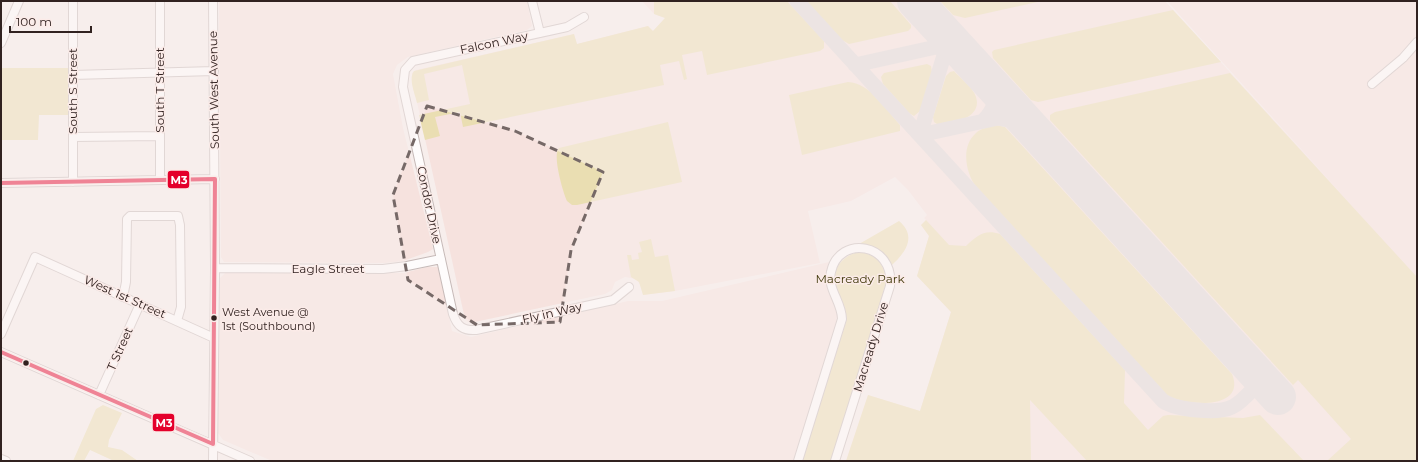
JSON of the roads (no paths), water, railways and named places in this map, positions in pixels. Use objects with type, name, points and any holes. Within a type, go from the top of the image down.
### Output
[{"type":"street","points":[[1,43],[19,1]]},
{"type":"street","name":"South S Street","points":[[73,1],[73,182]]},
{"type":"street","name":"South T Street","points":[[160,1],[160,180]]},
{"type":"street","name":"South West Avenue","points":[[213,1],[215,179],[213,461]]},
{"type":"street","points":[[532,1],[540,33]]},
{"type":"street","name":"Falcon Way","points":[[404,70],[413,61],[567,27],[584,17]]},
{"type":"street","points":[[1372,84],[1403,58],[1417,42]]},
{"type":"street","name":"Condor Drive","points":[[404,70],[403,88],[456,322],[461,328],[470,331]]},
{"type":"street","points":[[73,75],[214,71]]},
{"type":"street","points":[[73,137],[160,136]]},
{"type":"street","points":[[1,183],[215,179]]},
{"type":"street","points":[[123,297],[126,282],[127,219],[130,216],[178,216],[180,225],[181,307],[177,321]]},
{"type":"street","name":"Macready Drive","points":[[798,461],[842,319],[840,308],[830,282],[831,271],[835,261],[843,253],[864,248],[872,250],[884,258],[890,272],[890,286],[835,461]]},
{"type":"street","name":"West 1st Street","points":[[1,334],[35,257],[214,338]]},
{"type":"street","name":"Eagle Street","points":[[215,268],[383,269],[441,259]]},
{"type":"street","name":"Fly in Way","points":[[470,331],[613,300],[629,287]]},
{"type":"street","name":"T Street","points":[[99,395],[140,304]]},
{"type":"street","points":[[1,352],[250,461]]},
{"type":"street","points":[[1,459],[6,461]]},
{"type":"place","name":"West Avenue @ 1st (Southbound)","points":[[214,318]]},
{"type":"park label","name":"Macready Park","points":[[860,279]]}]
